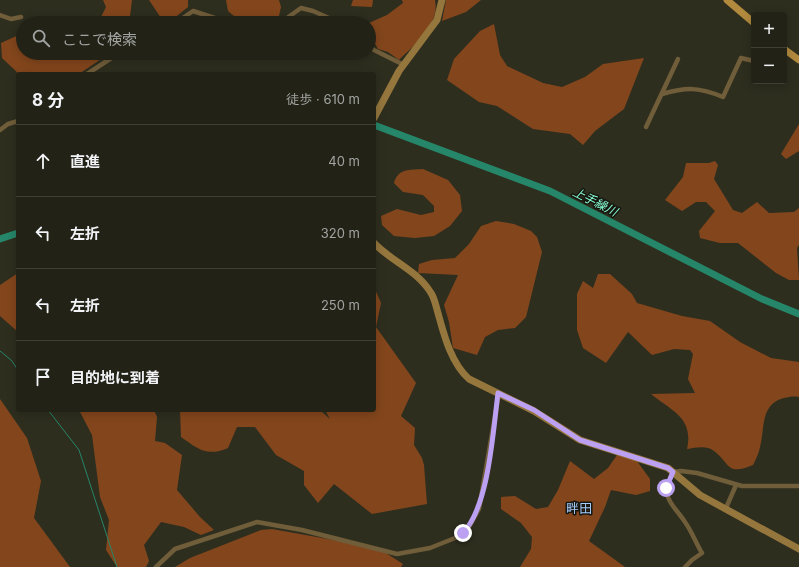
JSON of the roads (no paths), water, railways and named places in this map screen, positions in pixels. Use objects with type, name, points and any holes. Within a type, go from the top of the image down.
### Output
[{"type":"main road","points":[[728,0],[751,20]]},
{"type":"main road","points":[[787,51],[799,60]]},
{"type":"street","points":[[376,114],[404,65],[437,20],[442,0]]},
{"type":"street","points":[[290,16],[301,8],[324,16]]},
{"type":"street","points":[[186,16],[193,11],[208,16]]},
{"type":"street","points":[[0,14],[5,18],[16,18]]},
{"type":"street","points":[[376,51],[404,65]]},
{"type":"street","points":[[662,94],[684,88],[694,88],[723,97],[741,58],[751,60]]},
{"type":"street","points":[[646,127],[678,59]]},
{"type":"street","points":[[90,72],[108,60]]},
{"type":"street","points":[[0,130],[8,124],[16,122]]},
{"type":"street","points":[[376,245],[412,272],[432,295],[448,344],[466,376],[534,410],[580,440],[661,466],[673,472],[700,495],[799,549]]},
{"type":"street","points":[[156,567],[175,549],[257,522],[302,530],[397,554],[430,548],[455,538],[469,527],[479,509],[498,393]]},
{"type":"street","points":[[673,472],[680,471],[696,474],[736,485],[799,486]]},
{"type":"street","points":[[673,472],[666,488],[668,499],[686,523],[702,553],[685,567]]},
{"type":"street","points":[[726,508],[736,485]]},
{"type":"waterway","name":"上手繰川","points":[[376,126],[550,191],[762,299],[799,314]]},
{"type":"waterway","name":"上手繰川","points":[[0,239],[16,234]]},
{"type":"waterway","points":[[0,351],[11,360],[16,367]]},
{"type":"waterway","points":[[50,412],[79,450],[117,567]]},
{"type":"district","name":"畔田","points":[[579,508]]}]
